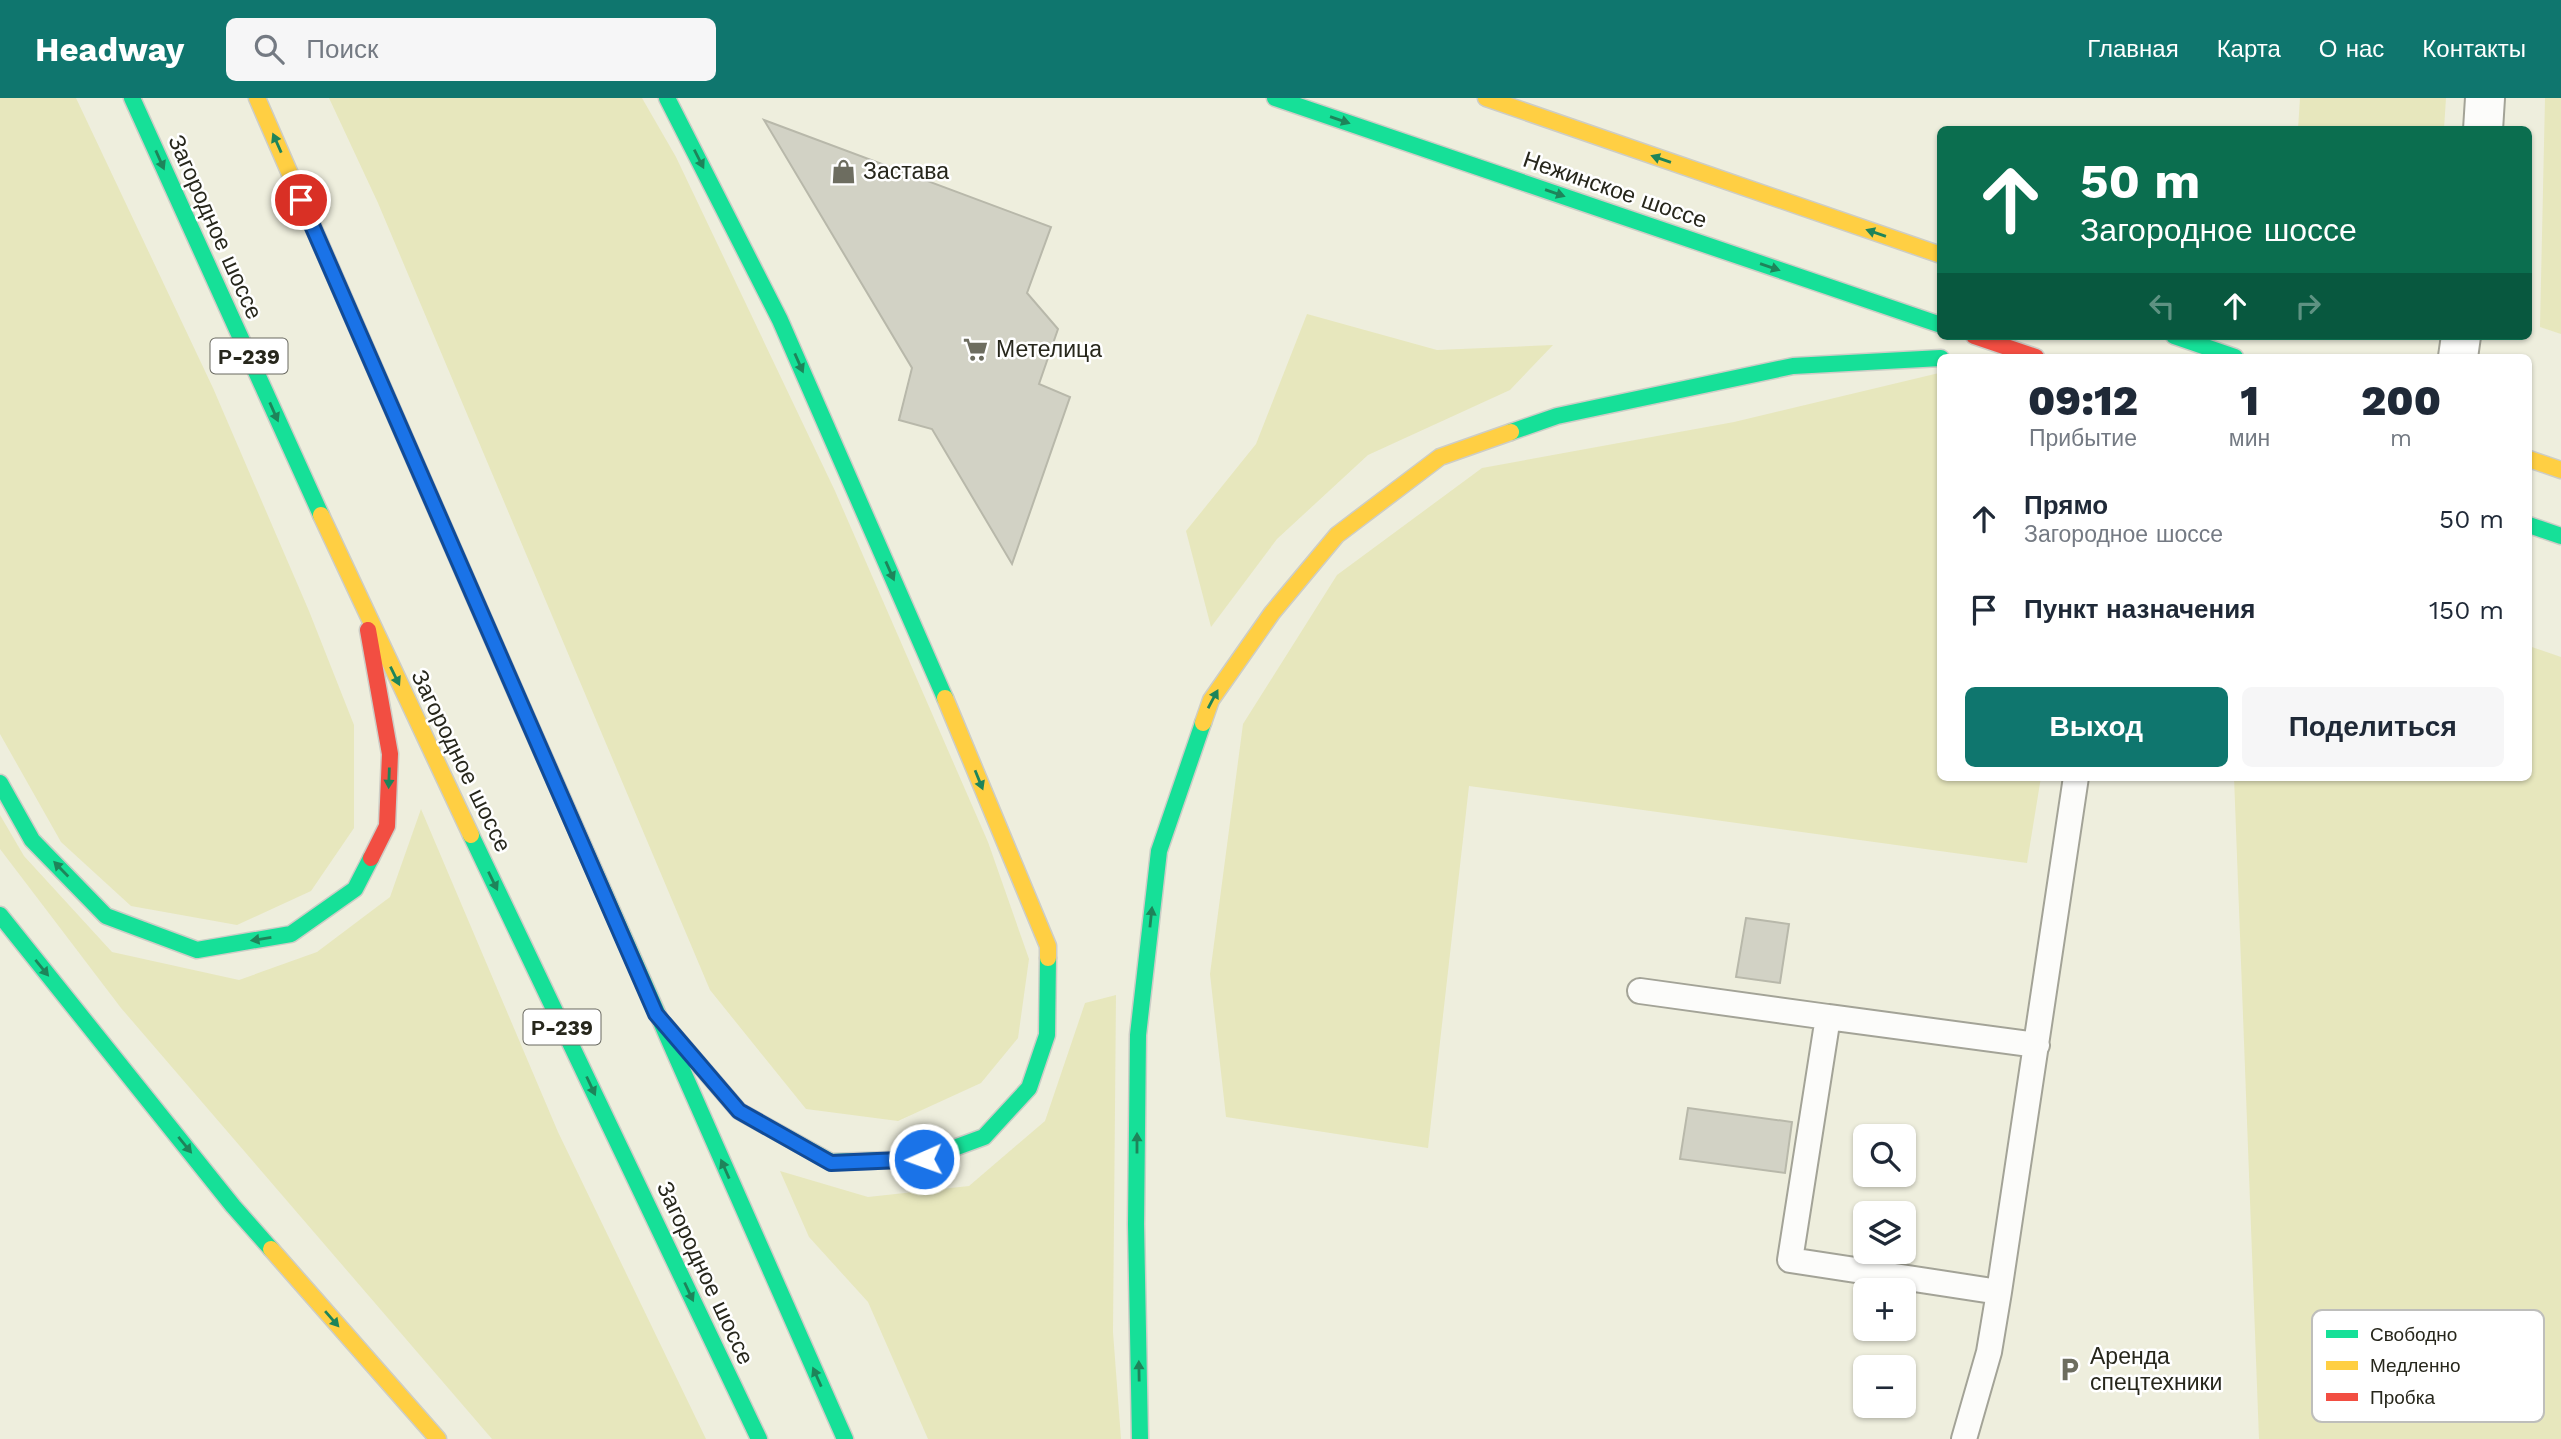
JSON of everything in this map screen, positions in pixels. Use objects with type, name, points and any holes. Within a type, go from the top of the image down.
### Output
[{"type":"main road","name":"Загородное шоссе","points":[[132,98],[366,614],[759,1439]]},
{"type":"main road","points":[[257,98],[656,1014],[845,1439]]},
{"type":"main road","points":[[656,1014],[739,1111],[831,1163],[924,1159],[985,1137],[1029,1088],[1047,1035],[1048,946],[937,679],[780,320],[667,98]]},
{"type":"main road","name":"Нежинское шоссе","points":[[1275,98],[1937,324]]},
{"type":"main road","name":"Нежинское шоссе","points":[[1486,98],[1937,254]]},
{"type":"main road","points":[[1986,340],[2029,354]]},
{"type":"main road","points":[[2186,340],[2226,354]]},
{"type":"main road","points":[[1140,1439],[1136,1224],[1138,1035],[1158,851],[1211,700],[1272,613],[1337,535],[1440,457],[1557,416],[1793,366],[1937,358]]},
{"type":"main road","points":[[2532,460],[2561,470]]},
{"type":"main road","points":[[2532,526],[2561,536]]},
{"type":"main road","points":[[0,783],[32,840],[106,916],[197,950],[291,934],[355,889],[387,826],[390,754],[366,614]]},
{"type":"main road","points":[[0,915],[233,1206],[438,1439]]},
{"type":"street","points":[[2483,126],[2485,98]]},
{"type":"lane","points":[[1964,1439],[1989,1352],[2000,1292],[2075,781]]},
{"type":"lane","points":[[1640,991],[2037,1045]]},
{"type":"lane","points":[[1828,1017],[1790,1260],[2000,1292]]},
{"type":"green space","points":[[0,98],[76,98],[213,388],[309,611],[354,725],[354,828],[311,891],[237,925],[131,906],[61,842],[0,734]]},
{"type":"green space","points":[[329,98],[642,98],[676,157],[835,491],[988,842],[1029,959],[1018,1038],[981,1083],[898,1121],[806,1109],[710,990],[378,203]]},
{"type":"green space","points":[[2300,98],[2446,98],[2444,126],[2298,126]]},
{"type":"green space","points":[[2545,98],[2561,98],[2561,334],[2540,327]]},
{"type":"green space","points":[[1307,314],[1437,350],[1553,345],[1510,390],[1368,455],[1277,539],[1211,627],[1186,531],[1256,444]]},
{"type":"green space","points":[[1937,373],[1937,781],[2040,781],[2027,863],[1469,786],[1428,1148],[1226,1117],[1210,974],[1243,724],[1337,575],[1482,468],[1734,422]]},
{"type":"green space","points":[[2532,647],[2561,657],[2561,1439],[2259,1439],[2234,781],[2532,781]]},
{"type":"green space","points":[[421,809],[558,1132],[706,1439],[492,1439],[121,1008],[0,849],[0,815],[24,856],[112,952],[239,980],[317,952],[390,897]]},
{"type":"green space","points":[[1116,995],[1113,1332],[1121,1439],[928,1439],[868,1302],[809,1237],[780,1171],[868,1197],[969,1186],[1045,1121],[1085,1003]]},
{"type":"building","name":"Метелица","points":[[764,120],[1051,227],[1027,293],[1058,329],[1039,384],[1070,397],[1012,564],[932,429],[899,420],[912,368]]},
{"type":"building","points":[[1746,918],[1789,924],[1780,983],[1736,977]]},
{"type":"building","points":[[1688,1108],[1792,1122],[1785,1173],[1680,1159]]},
{"type":"traffic: fast","points":[[132,98],[321,515]]},
{"type":"traffic: fast","points":[[667,98],[780,320],[945,698]]},
{"type":"traffic: fast","points":[[1275,98],[1937,324]]},
{"type":"traffic: fast","points":[[2186,340],[2226,354]]},
{"type":"traffic: fast","points":[[1511,432],[1557,416],[1793,366],[1937,358]]},
{"type":"traffic: fast","points":[[2532,526],[2561,536]]},
{"type":"traffic: fast","points":[[523,709],[845,1439]]},
{"type":"traffic: fast","points":[[1140,1439],[1136,1224],[1138,1035],[1159,851],[1203,723]]},
{"type":"traffic: fast","points":[[0,783],[32,840],[106,916],[197,950],[291,934],[355,889],[371,858]]},
{"type":"traffic: fast","points":[[471,835],[759,1439]]},
{"type":"traffic: fast","points":[[0,915],[233,1206],[271,1249]]},
{"type":"traffic: fast","points":[[665,1025],[739,1111],[831,1162],[924,1159],[984,1137],[1029,1088],[1047,1035],[1048,958]]},
{"type":"traffic: slow","points":[[257,98],[421,475]]},
{"type":"traffic: slow","points":[[1486,98],[1937,254]]},
{"type":"traffic: slow","points":[[1203,723],[1211,700],[1272,613],[1337,535],[1440,457],[1511,432]]},
{"type":"traffic: slow","points":[[2532,460],[2561,470]]},
{"type":"traffic: slow","points":[[321,515],[471,835]]},
{"type":"traffic: slow","points":[[945,698],[1048,946],[1048,958]]},
{"type":"traffic: slow","points":[[271,1249],[438,1439]]},
{"type":"traffic: jam","points":[[1986,340],[2027,354]]},
{"type":"traffic: jam","points":[[421,475],[523,709]]},
{"type":"traffic: jam","points":[[368,630],[390,754],[387,826],[371,858]]},
{"type":"place","name":"Застава","points":[[843,171]]},
{"type":"place","name":"Метелица","points":[[976,349]]},
{"type":"place","name":"Аренда спецтехники","points":[[2070,1369]]},
{"type":"route","points":[[301,200],[656,1014],[739,1111],[831,1163],[924,1159]]}]
